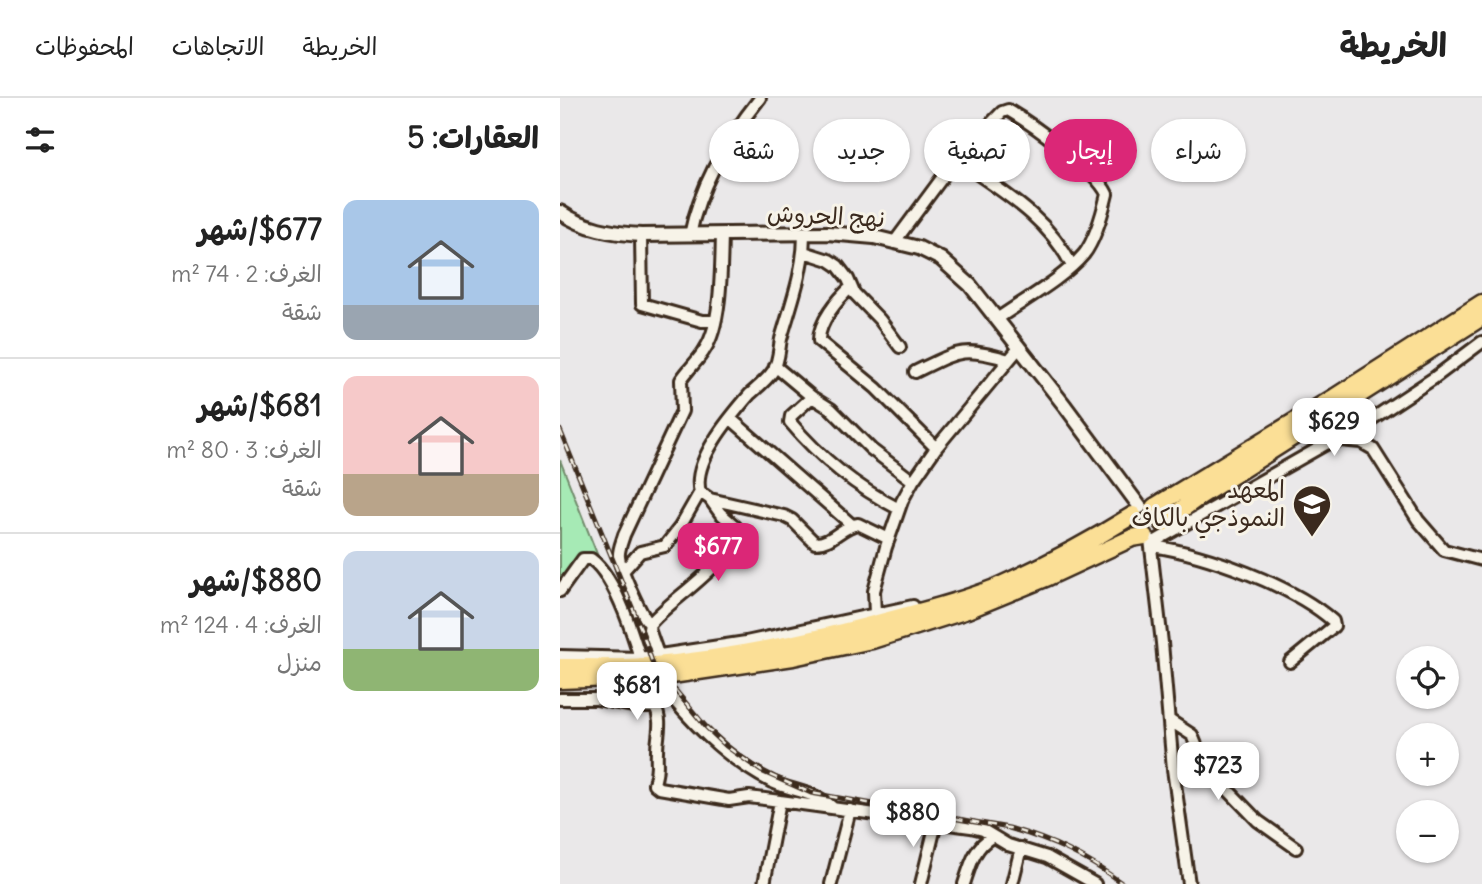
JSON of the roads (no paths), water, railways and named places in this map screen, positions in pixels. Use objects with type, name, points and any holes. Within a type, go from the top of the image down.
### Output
[{"type":"main road","points":[[560,680],[653,668],[802,642],[859,629],[992,589],[1065,554],[1142,510],[1335,397],[1482,303]]},
{"type":"main road","points":[[1163,523],[1200,496],[1482,317]]},
{"type":"main road","points":[[1142,510],[1161,513],[1161,529],[1149,541]]},
{"type":"main road","points":[[1142,510],[1132,526],[1149,541]]},
{"type":"main road","points":[[560,667],[653,668],[793,657],[904,632],[997,598],[1132,538],[1149,541]]},
{"type":"street","points":[[690,234],[695,210],[707,182],[745,116],[760,98]]},
{"type":"street","points":[[995,119],[1008,110],[1023,119]]},
{"type":"street","points":[[997,319],[1072,266],[1086,252],[1104,209],[1107,194],[1101,184],[1075,160],[1030,125]]},
{"type":"street","points":[[895,240],[939,182]]},
{"type":"street","points":[[988,182],[1040,219],[1061,244],[1072,266]]},
{"type":"street","name":"نهج الحروش","points":[[560,212],[582,225],[614,233],[851,235],[895,240],[919,248],[953,268],[970,285],[1142,510]]},
{"type":"street","points":[[650,624],[643,618],[619,555],[624,535],[682,411],[681,380],[705,350],[720,287],[722,234]]},
{"type":"street","points":[[624,570],[640,552],[666,546],[700,492],[698,480],[701,465],[731,419],[775,366],[797,289],[804,252],[804,234]]},
{"type":"street","points":[[641,235],[642,304],[702,321],[714,321]]},
{"type":"street","points":[[804,252],[829,260],[838,266],[851,287],[900,347]]},
{"type":"street","points":[[851,287],[821,327],[818,341],[876,388],[936,448]]},
{"type":"street","points":[[1149,541],[1326,444],[1340,440],[1434,378],[1482,342]]},
{"type":"street","points":[[875,614],[874,591],[899,509],[913,481],[936,448],[1019,348]]},
{"type":"street","points":[[915,372],[969,350],[1009,360]]},
{"type":"street","points":[[775,366],[831,409],[871,449],[913,481]]},
{"type":"street","points":[[812,397],[791,416],[790,422],[840,471],[873,495],[899,509]]},
{"type":"street","points":[[731,419],[852,525],[866,527],[889,539]]},
{"type":"street","points":[[1340,440],[1361,442],[1373,449],[1419,520],[1444,550],[1482,560]]},
{"type":"street","points":[[700,492],[736,527],[734,538],[702,578],[650,624],[655,707],[660,719],[656,753],[659,766],[655,786],[729,800],[749,797],[983,830],[1064,865],[1089,882]]},
{"type":"street","points":[[710,499],[784,516],[819,544],[852,525]]},
{"type":"street","points":[[1149,541],[1221,564],[1297,597],[1333,621],[1332,630],[1310,643],[1290,662]]},
{"type":"street","points":[[1149,541],[1173,769],[1189,884]]},
{"type":"street","points":[[560,592],[583,559],[591,559],[599,564],[653,668],[681,710],[716,746],[775,783],[822,799],[834,808]]},
{"type":"street","points":[[560,656],[653,668],[746,642],[943,600],[964,599]]},
{"type":"street","points":[[560,699],[596,699],[638,707],[655,707]]},
{"type":"street","points":[[1169,720],[1192,735],[1205,766],[1215,778],[1258,821],[1296,848]]},
{"type":"street","points":[[764,884],[780,801]]},
{"type":"street","points":[[831,884],[850,810]]},
{"type":"street","points":[[921,884],[936,822]]},
{"type":"street","points":[[964,884],[975,854],[984,841],[992,836]]},
{"type":"street","points":[[1012,884],[1021,848]]},
{"type":"railway","points":[[560,430],[643,634],[657,677],[676,691],[726,746],[761,771],[811,793],[1009,828],[1069,850],[1123,884]]},
{"type":"place","name":"المعهد النموذجي بالكاف","points":[[1312,538]]}]
